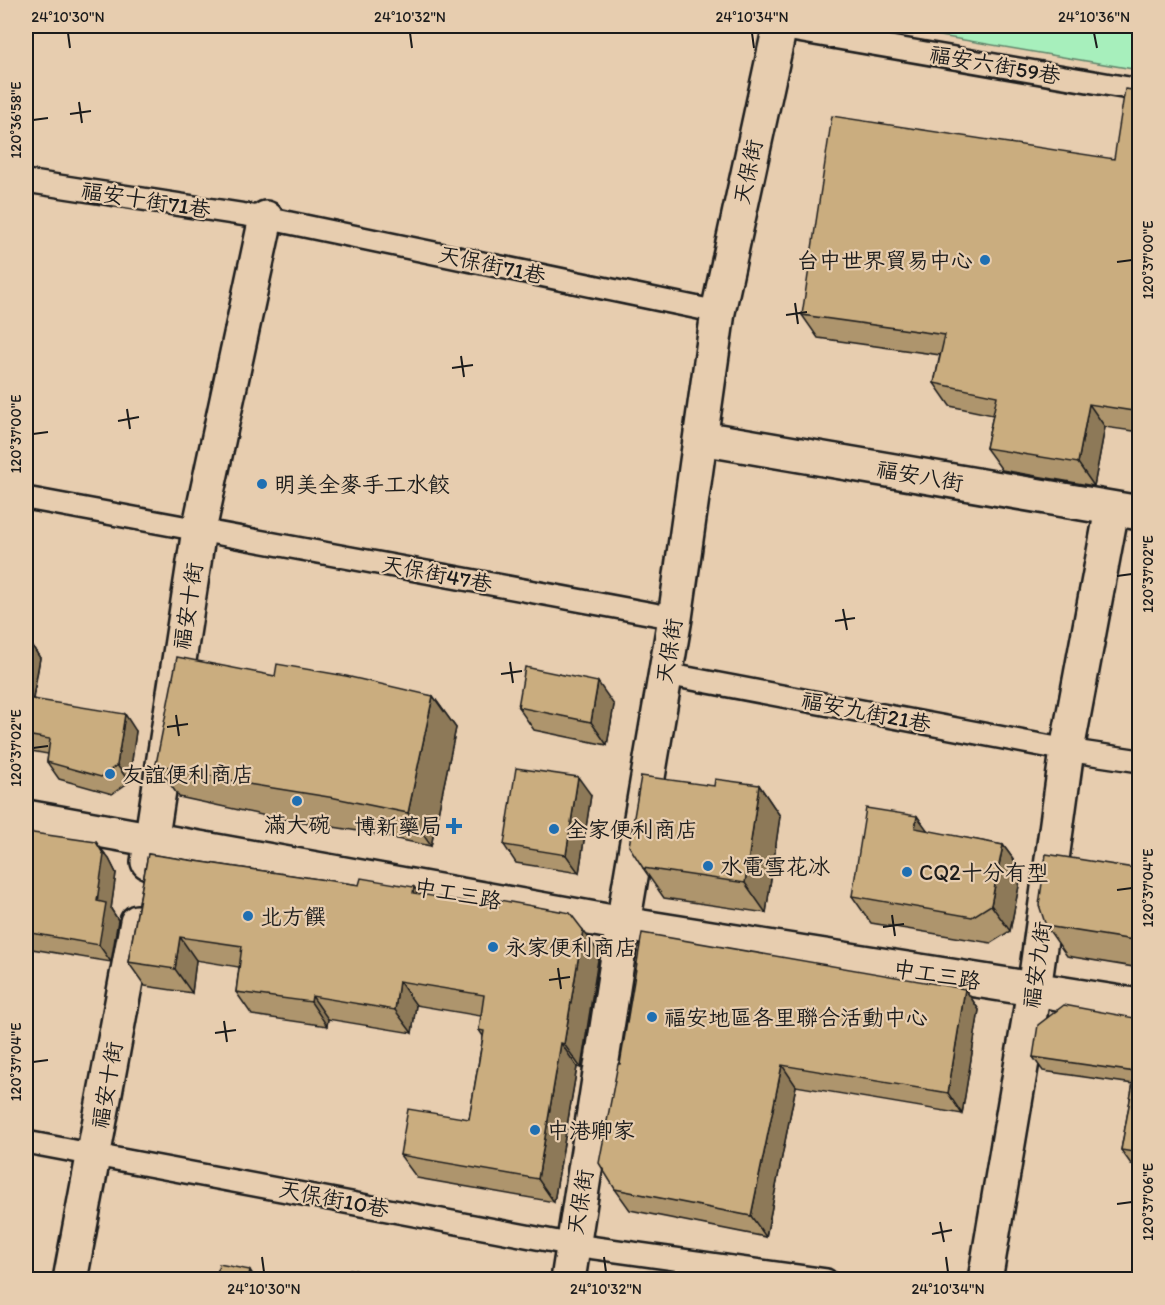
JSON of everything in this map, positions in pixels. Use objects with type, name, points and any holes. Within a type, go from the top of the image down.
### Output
[{"type":"street","name":"天保街","points":[[568,1280],[623,924],[675,618],[718,312],[780,27]]},
{"type":"street","name":"福安十街","points":[[70,1280],[152,840],[199,530],[266,218]]},
{"type":"street","name":"福安八街","points":[[701,438],[1126,511]]},
{"type":"street","name":"福安九街","points":[[985,1280],[1034,990],[1067,750],[1126,511]]},
{"type":"street","name":"中工三路","points":[[26,817],[623,924],[1140,1006]]},
{"type":"lane","name":"福安六街59巷","points":[[780,27],[1140,90]]},
{"type":"lane","name":"福安十街71巷","points":[[26,181],[266,218]]},
{"type":"lane","name":"天保街71巷","points":[[266,218],[718,312]]},
{"type":"lane","name":"天保街47巷","points":[[26,498],[675,618]]},
{"type":"lane","name":"福安九街21巷","points":[[666,674],[1067,750],[1140,761]]},
{"type":"lane","name":"天保街10巷","points":[[26,1142],[574,1245],[826,1280]]},
{"type":"green space","points":[[882,26],[1139,26],[1139,70]]},
{"type":"building","name":"台中世界貿易中心","points":[[1125,89],[1140,91],[1140,412],[1089,404],[1078,463],[986,448],[997,396],[934,383],[945,335],[802,315],[832,116],[1114,159]]},
{"type":"building","points":[[26,640],[29,641],[26,659]]},
{"type":"building","points":[[177,657],[275,676],[277,664],[346,676],[433,696],[408,813],[248,784],[156,764]]},
{"type":"building","points":[[525,667],[598,682],[591,722],[518,707]]},
{"type":"building","points":[[26,698],[125,714],[117,765],[101,777],[47,762],[50,739],[26,735]]},
{"type":"building","name":"全家便利商店","points":[[516,768],[578,777],[566,855],[504,845]]},
{"type":"building","points":[[641,776],[714,786],[715,779],[759,785],[745,883],[643,868],[629,846]]},
{"type":"building","points":[[866,808],[917,816],[915,828],[1003,845],[991,905],[972,917],[852,896]]},
{"type":"building","points":[[26,832],[96,842],[104,855],[97,901],[106,903],[99,945],[26,932]]},
{"type":"building","points":[[148,854],[359,885],[361,878],[414,887],[413,893],[498,907],[500,900],[570,913],[583,930],[538,1179],[400,1155],[408,1109],[469,1119],[484,1031],[479,1030],[484,995],[399,981],[395,1010],[312,996],[311,1002],[236,992],[242,946],[180,937],[175,969],[128,962]]},
{"type":"building","points":[[1046,854],[1140,869],[1140,941],[1046,926],[1039,905]]},
{"type":"building","points":[[642,933],[965,989],[948,1093],[782,1065],[751,1216],[615,1189],[599,1163],[618,1064],[620,1064]]},
{"type":"building","points":[[1064,1005],[1140,1019],[1140,1153],[1121,1150],[1135,1072],[1033,1057],[1038,1025]]},
{"type":"building","points":[[219,1264],[250,1270],[248,1280],[216,1280]]},
{"type":"building","points":[[350,1269],[398,1280],[348,1280]]},
{"type":"place","name":"台中世界貿易中心","points":[[985,260]]},
{"type":"place","name":"明美全麥手工水餃","points":[[262,484]]},
{"type":"place","name":"友誼便利商店","points":[[110,774]]},
{"type":"place","name":"滿大碗","points":[[297,801]]},
{"type":"place","name":"博新藥局","points":[[454,826]]},
{"type":"place","name":"全家便利商店","points":[[554,829]]},
{"type":"place","name":"水電雪花冰","points":[[708,866]]},
{"type":"place","name":"CQ2十分有型","points":[[907,872]]},
{"type":"place","name":"北方饌","points":[[248,916]]},
{"type":"place","name":"永家便利商店","points":[[493,947]]},
{"type":"place","name":"福安地區各里聯合活動中心","points":[[652,1017]]},
{"type":"place","name":"中港卿家","points":[[535,1130]]}]
